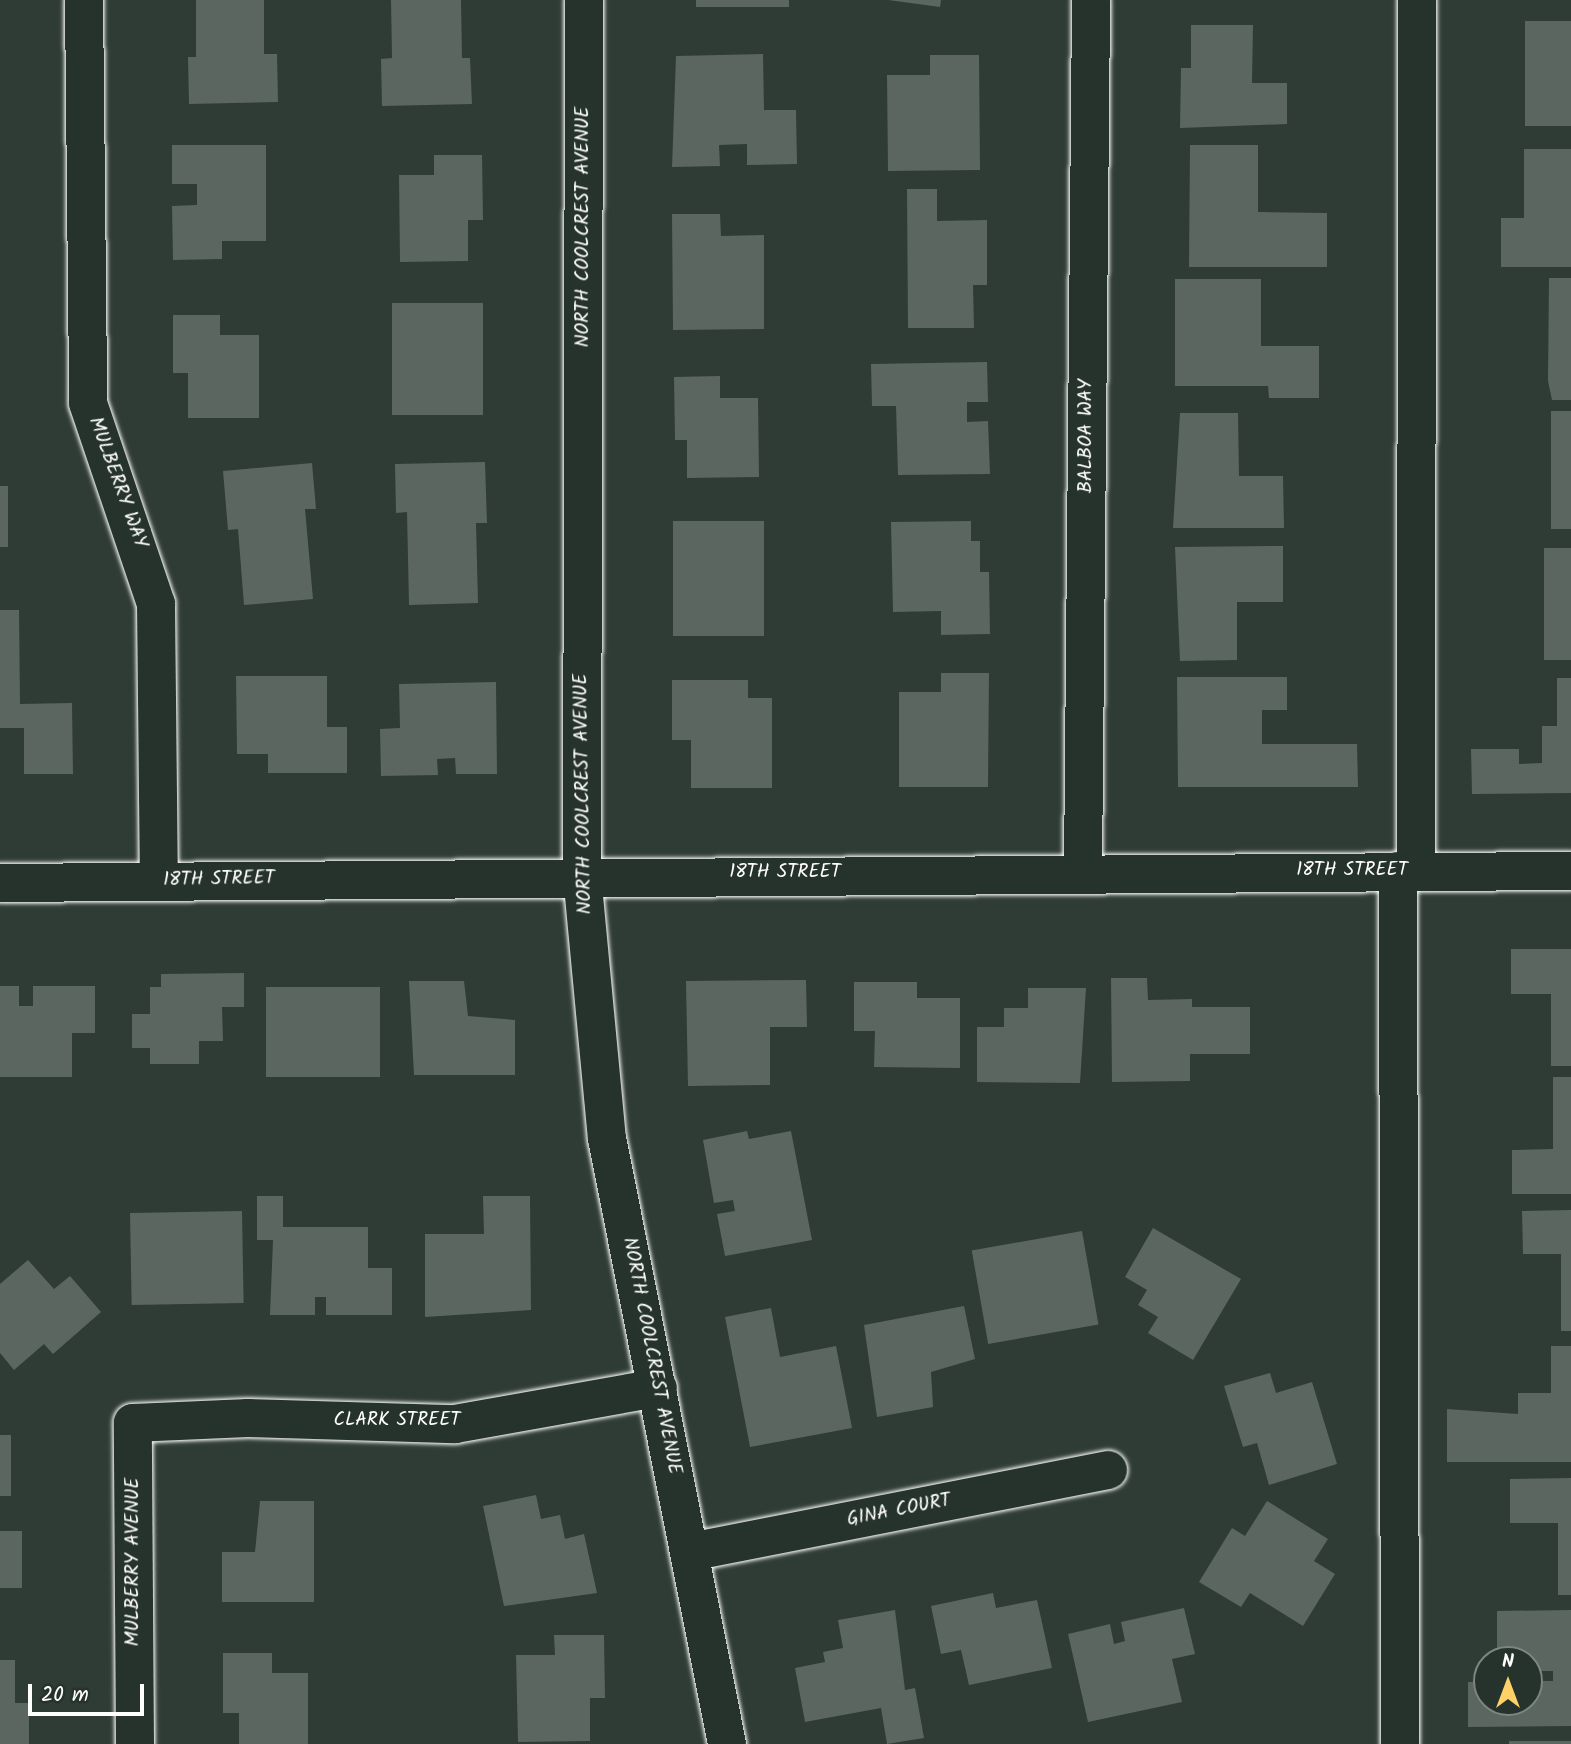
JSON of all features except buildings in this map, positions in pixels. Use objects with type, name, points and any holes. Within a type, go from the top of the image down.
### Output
[{"type":"street","name":"MULBERRY WAY","points":[[84,0],[88,403],[156,604],[159,881]]},
{"type":"street","name":"NORTH COOLCREST AVENUE","points":[[584,0],[582,875],[607,1138],[727,1744]]},
{"type":"street","name":"BALBOA WAY","points":[[1083,872],[1091,0]]},
{"type":"street","points":[[1400,1744],[1417,0]]},
{"type":"street","name":"18TH STREET","points":[[0,883],[582,875],[1571,871]]},
{"type":"street","name":"CLARK STREET","points":[[133,1423],[248,1418],[455,1424],[658,1388]]},
{"type":"street","name":"MULBERRY AVENUE","points":[[133,1423],[135,1744]]},
{"type":"street","name":"GINA COURT","points":[[690,1552],[1108,1470]]}]
